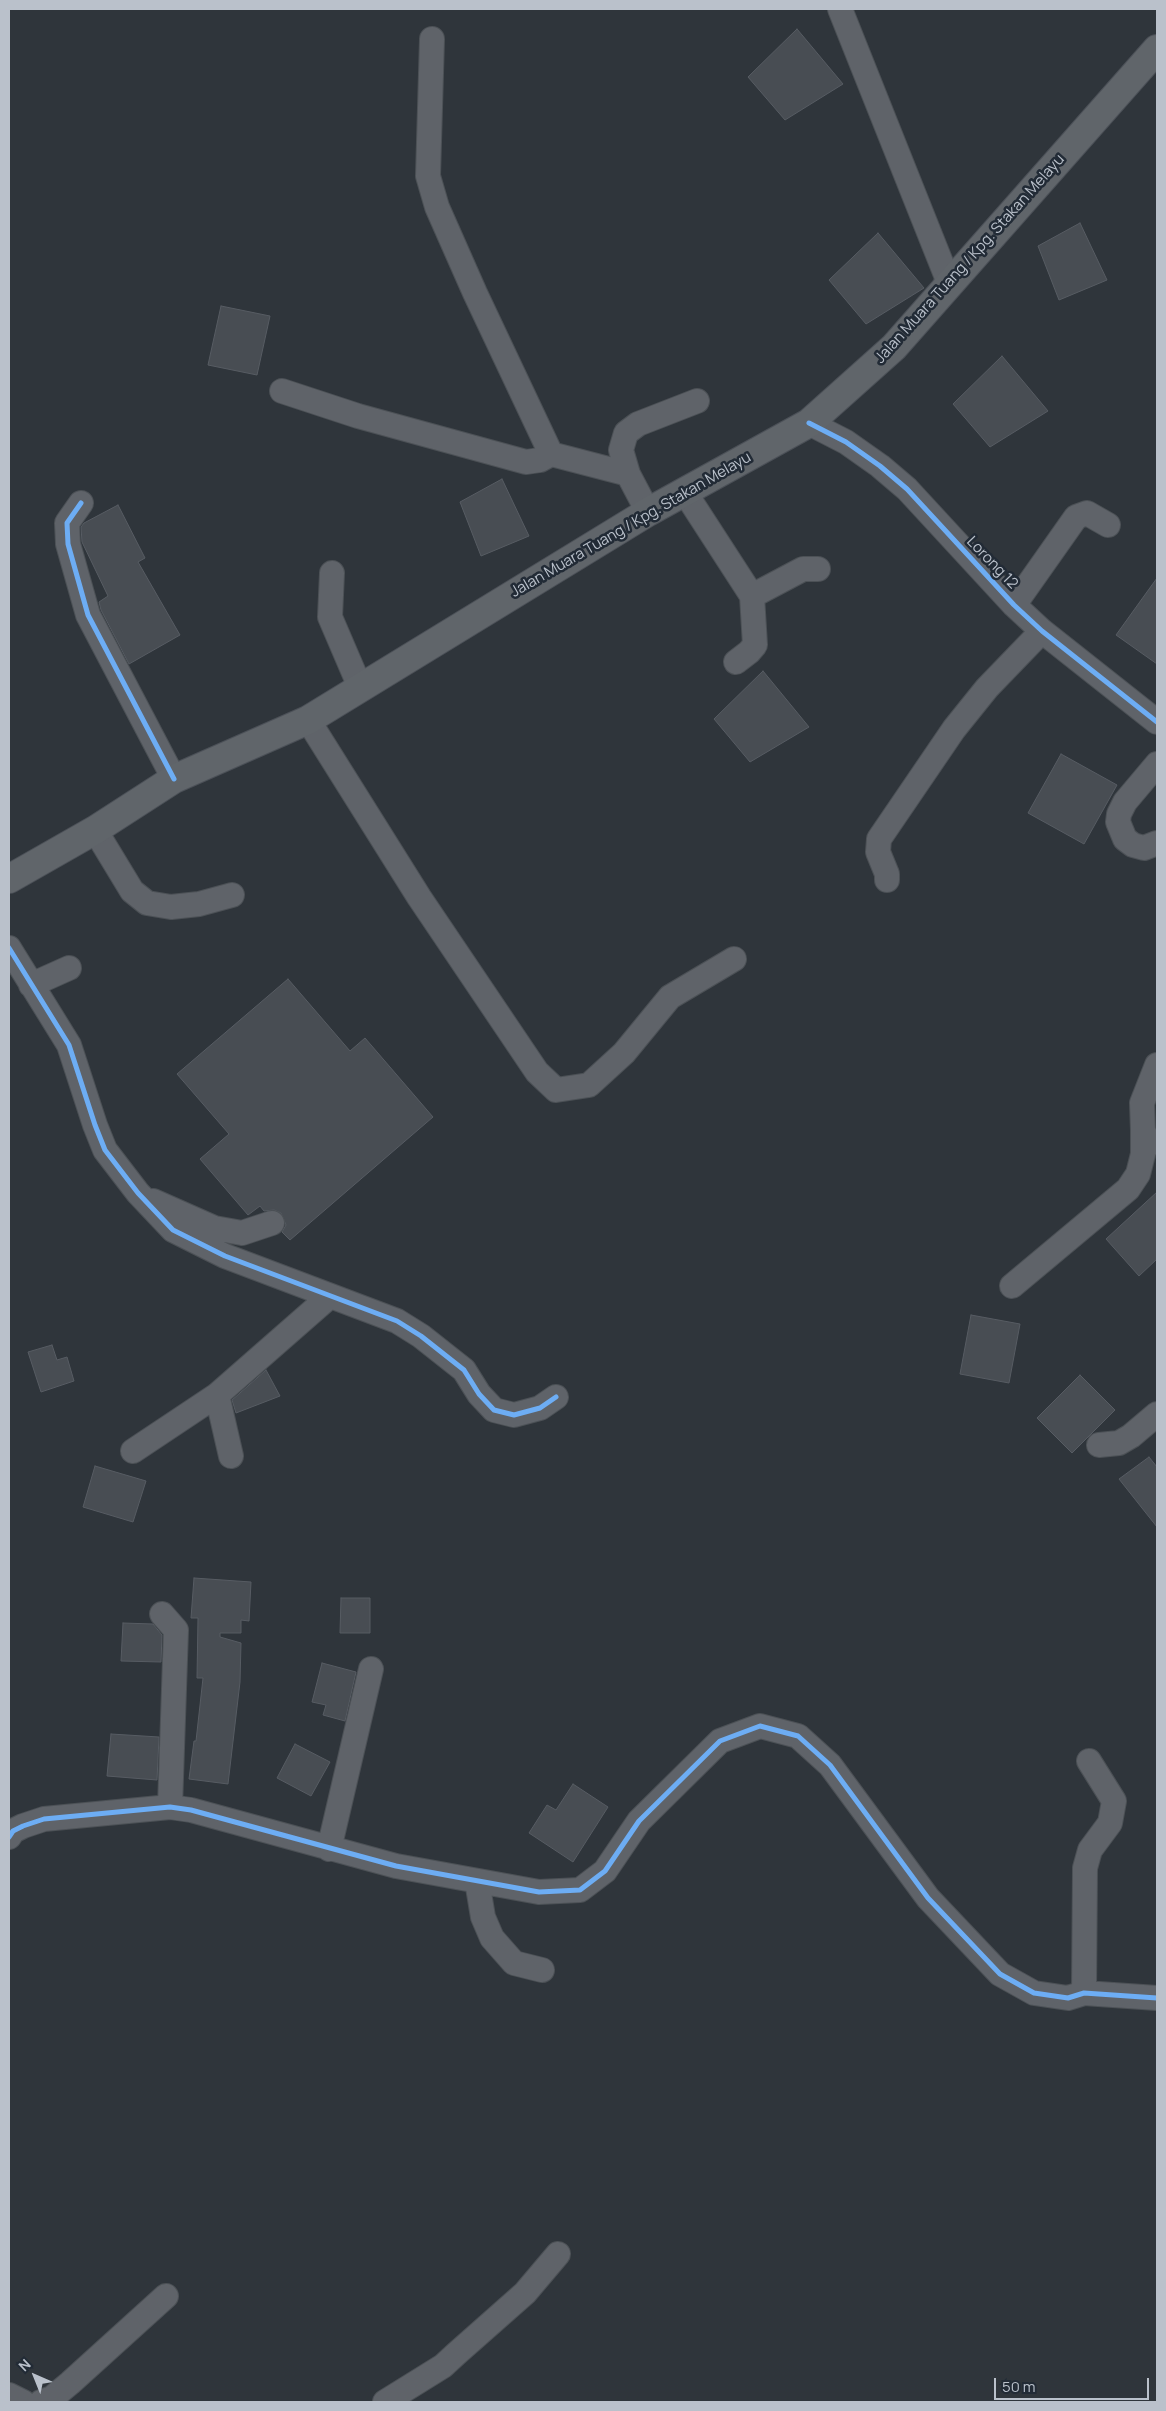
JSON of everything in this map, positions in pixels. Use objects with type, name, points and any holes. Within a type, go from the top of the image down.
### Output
[{"type":"main road","name":"Jalan Muara Tuang / Kpg. Stakan Melayu","points":[[9,879],[95,830],[174,779],[308,720],[648,512],[809,423],[894,347],[1157,49]]},
{"type":"street","points":[[840,9],[946,275],[948,286]]},
{"type":"street","points":[[432,39],[428,176],[437,207],[475,293],[551,454]]},
{"type":"street","points":[[282,391],[358,416],[526,462],[540,460],[551,454],[628,474]]},
{"type":"street","points":[[648,512],[628,474],[621,450],[626,434],[638,424],[697,401]]},
{"type":"street","name":"Lorong 12","points":[[809,423],[846,442],[907,489],[1014,605],[1042,631],[1157,722]]},
{"type":"street","points":[[684,491],[752,596],[755,645],[736,662]]},
{"type":"street","points":[[81,504],[68,524],[68,544],[88,615],[174,779]]},
{"type":"street","points":[[1014,605],[1076,517],[1086,513],[1108,525]]},
{"type":"street","points":[[752,596],[803,569],[818,569]]},
{"type":"street","points":[[332,573],[330,617],[360,687]]},
{"type":"street","points":[[887,880],[887,874],[878,852],[879,839],[954,729],[987,688],[1042,631]]},
{"type":"street","points":[[308,720],[430,913],[537,1072],[556,1090],[589,1085],[624,1053],[670,997],[734,959]]},
{"type":"street","points":[[1157,764],[1125,802],[1119,814],[1118,822],[1125,839],[1133,845],[1144,848],[1157,843]]},
{"type":"street","points":[[95,830],[132,891],[147,902],[171,907],[199,904],[232,895]]},
{"type":"street","points":[[9,948],[69,1045],[94,1125],[105,1150],[138,1193],[173,1230],[225,1256],[397,1320],[421,1336],[464,1370],[479,1394],[494,1410],[514,1415],[540,1408],[556,1397]]},
{"type":"street","points":[[31,985],[69,968]]},
{"type":"street","points":[[1012,1286],[1128,1189],[1138,1174],[1143,1154],[1142,1103],[1157,1065]]},
{"type":"street","points":[[1142,1131],[1157,1156]]},
{"type":"street","points":[[138,1193],[177,1213],[214,1228],[242,1233],[272,1222]]},
{"type":"street","points":[[133,1451],[217,1395],[330,1296]]},
{"type":"street","points":[[217,1395],[232,1456]]},
{"type":"street","points":[[1098,1445],[1119,1443],[1131,1436],[1157,1414]]},
{"type":"street","points":[[162,1614],[176,1630],[170,1807]]},
{"type":"street","points":[[329,1849],[371,1669]]},
{"type":"street","points":[[9,1838],[13,1831],[44,1819],[170,1807],[191,1810],[396,1866],[539,1892],[580,1890],[604,1871],[639,1821],[720,1741],[760,1726],[798,1736],[830,1765],[928,1898],[1000,1974],[1034,1993],[1068,1998],[1084,1993],[1157,1998]]},
{"type":"street","points":[[1084,1993],[1085,1868],[1090,1850],[1110,1823],[1114,1801],[1089,1761]]},
{"type":"street","points":[[477,1881],[483,1917],[492,1938],[514,1963],[542,1970]]},
{"type":"street","points":[[386,2402],[443,2366],[525,2293],[558,2254]]},
{"type":"street","points":[[41,2402],[52,2398],[70,2383],[166,2296]]},
{"type":"street","points":[[9,2394],[23,2402]]},
{"type":"building","points":[[797,29],[843,84],[785,120],[748,77]]},
{"type":"building","points":[[1080,223],[1107,280],[1059,300],[1038,246]]},
{"type":"building","points":[[878,233],[924,288],[866,324],[829,280]]},
{"type":"building","points":[[221,306],[270,316],[257,375],[208,365]]},
{"type":"building","points":[[1002,356],[1048,411],[990,447],[953,404]]},
{"type":"building","points":[[502,479],[529,536],[481,556],[460,502]]},
{"type":"building","points":[[118,505],[145,558],[138,562],[180,635],[129,664],[101,610],[99,602],[108,596],[82,542],[81,527],[84,523]]},
{"type":"building","points":[[1157,578],[1157,664],[1116,635]]},
{"type":"building","points":[[763,671],[809,727],[750,762],[714,719]]},
{"type":"building","points":[[1061,754],[1117,785],[1084,844],[1028,813]]},
{"type":"building","points":[[288,979],[350,1051],[365,1038],[433,1117],[290,1240],[282,1232],[286,1225],[281,1213],[274,1210],[264,1211],[260,1206],[248,1215],[200,1159],[229,1134],[177,1074]]},
{"type":"building","points":[[1157,1192],[1157,1259],[1139,1276],[1106,1239]]},
{"type":"building","points":[[971,1315],[1020,1324],[1009,1383],[960,1374]]},
{"type":"building","points":[[52,1345],[57,1360],[67,1357],[74,1381],[41,1392],[28,1352]]},
{"type":"building","points":[[266,1370],[280,1396],[236,1413],[232,1400]]},
{"type":"building","points":[[1080,1375],[1115,1410],[1072,1453],[1037,1418]]},
{"type":"building","points":[[1149,1457],[1157,1467],[1157,1527],[1119,1479]]},
{"type":"building","points":[[95,1466],[146,1481],[133,1522],[83,1507]]},
{"type":"building","points":[[194,1578],[251,1582],[249,1621],[241,1620],[241,1633],[220,1633],[220,1637],[241,1643],[240,1682],[228,1784],[189,1779],[194,1741],[196,1741],[203,1678],[197,1678],[198,1618],[191,1618]]},
{"type":"building","points":[[341,1598],[370,1598],[370,1633],[340,1633]]},
{"type":"building","points":[[123,1623],[153,1624],[162,1635],[161,1662],[121,1661]]},
{"type":"building","points":[[322,1663],[356,1672],[345,1721],[323,1715],[326,1705],[312,1702]]},
{"type":"building","points":[[111,1734],[159,1737],[157,1780],[107,1776]]},
{"type":"building","points":[[295,1744],[330,1762],[311,1796],[277,1778]]},
{"type":"building","points":[[573,1784],[608,1807],[573,1862],[529,1833],[547,1805],[556,1810]]},
{"type":"cycle path","points":[[809,423],[846,442],[880,466],[907,489],[1014,605],[1042,631],[1157,722]]},
{"type":"cycle path","points":[[81,503],[67,523],[68,544],[88,615],[174,779]]},
{"type":"cycle path","points":[[9,948],[69,1045],[105,1150],[138,1193],[173,1230],[225,1256],[397,1321],[421,1336],[464,1370],[479,1394],[494,1410],[514,1415],[540,1408],[556,1397]]},
{"type":"cycle path","points":[[9,1837],[13,1831],[44,1819],[170,1807],[191,1810],[396,1866],[539,1892],[580,1890],[605,1871],[639,1821],[720,1741],[760,1726],[798,1736],[830,1765],[928,1898],[1000,1974],[1034,1993],[1068,1998],[1084,1993],[1157,1998]]}]
